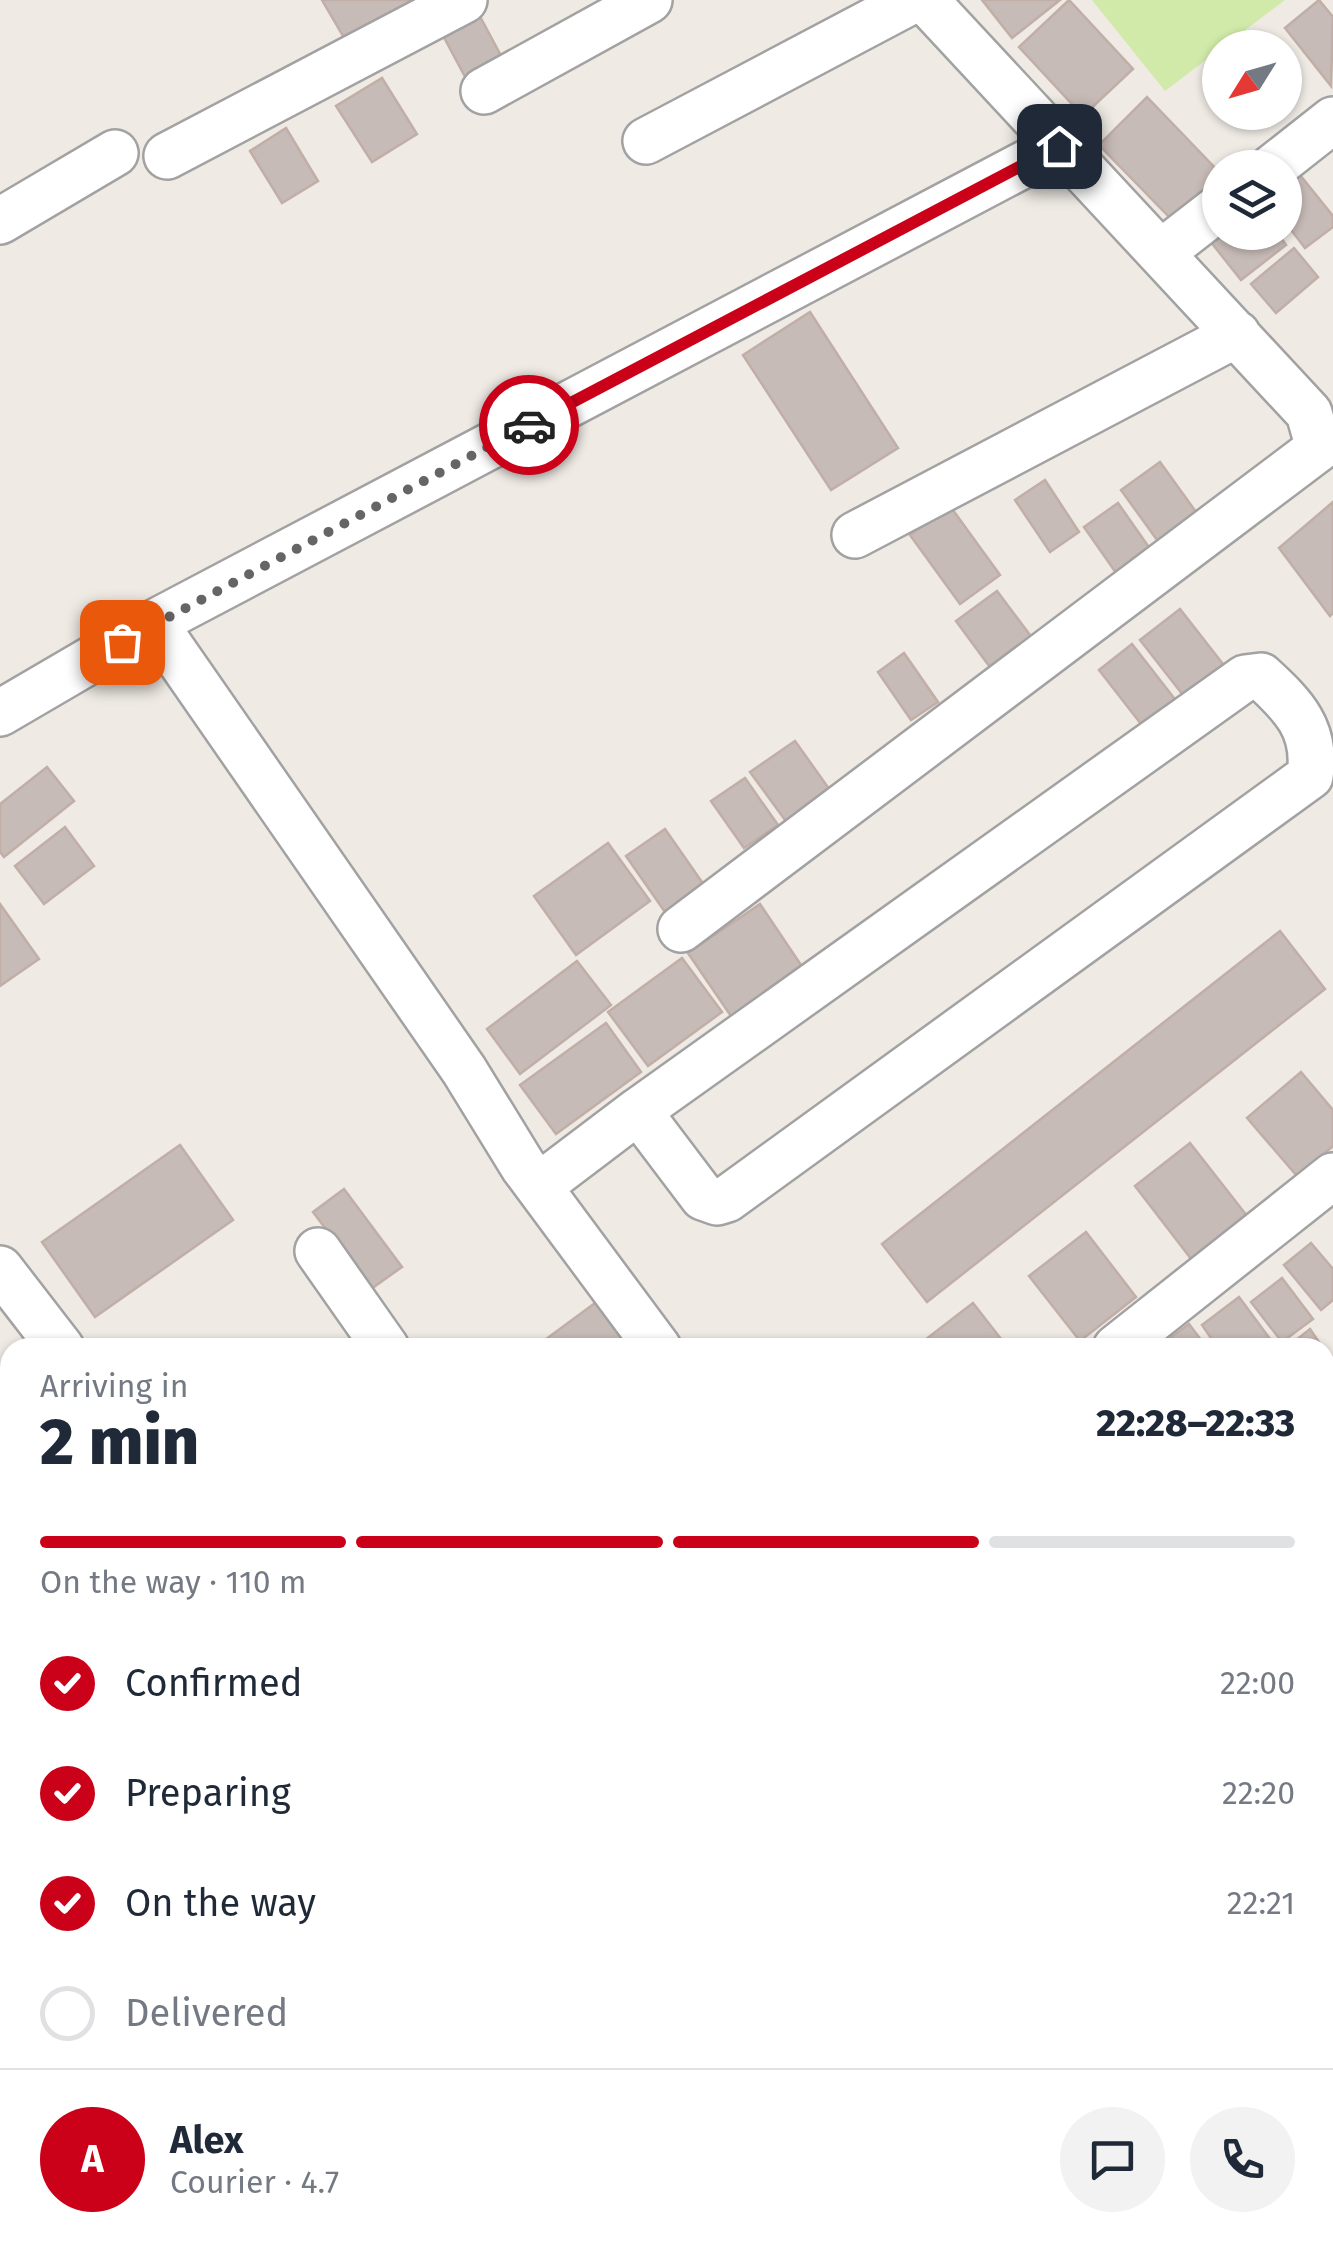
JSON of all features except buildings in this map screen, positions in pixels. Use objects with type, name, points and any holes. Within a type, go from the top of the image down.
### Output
[{"type":"street","points":[[167,156],[464,0]]},
{"type":"street","points":[[484,91],[649,0]]},
{"type":"street","points":[[646,141],[913,0]]},
{"type":"street","points":[[681,929],[1319,448],[1321,404],[1237,334],[925,0]]},
{"type":"street","points":[[1295,150],[1333,120]]},
{"type":"street","points":[[0,713],[154,623],[1059,146]]},
{"type":"street","points":[[0,221],[115,153]]},
{"type":"street","points":[[1162,252],[1202,222]]},
{"type":"street","points":[[855,535],[1237,334]]},
{"type":"street","points":[[154,623],[464,1070],[539,1186],[651,1338]]},
{"type":"street","points":[[539,1186],[638,1111],[1245,678],[1261,676],[1279,692],[1306,728],[1313,752],[1310,776],[728,1199],[718,1202],[704,1197],[638,1111]]},
{"type":"street","points":[[1129,1338],[1333,1176]]},
{"type":"street","points":[[318,1250],[379,1338]]},
{"type":"street","points":[[0,1269],[52,1338]]},
{"type":"green space","points":[[1092,0],[1285,0],[1245,30],[1202,30],[1202,63],[1165,91]]},
{"type":"way so far","points":[[122,642],[529,425]]},
{"type":"route","points":[[529,425],[1059,146]]}]
